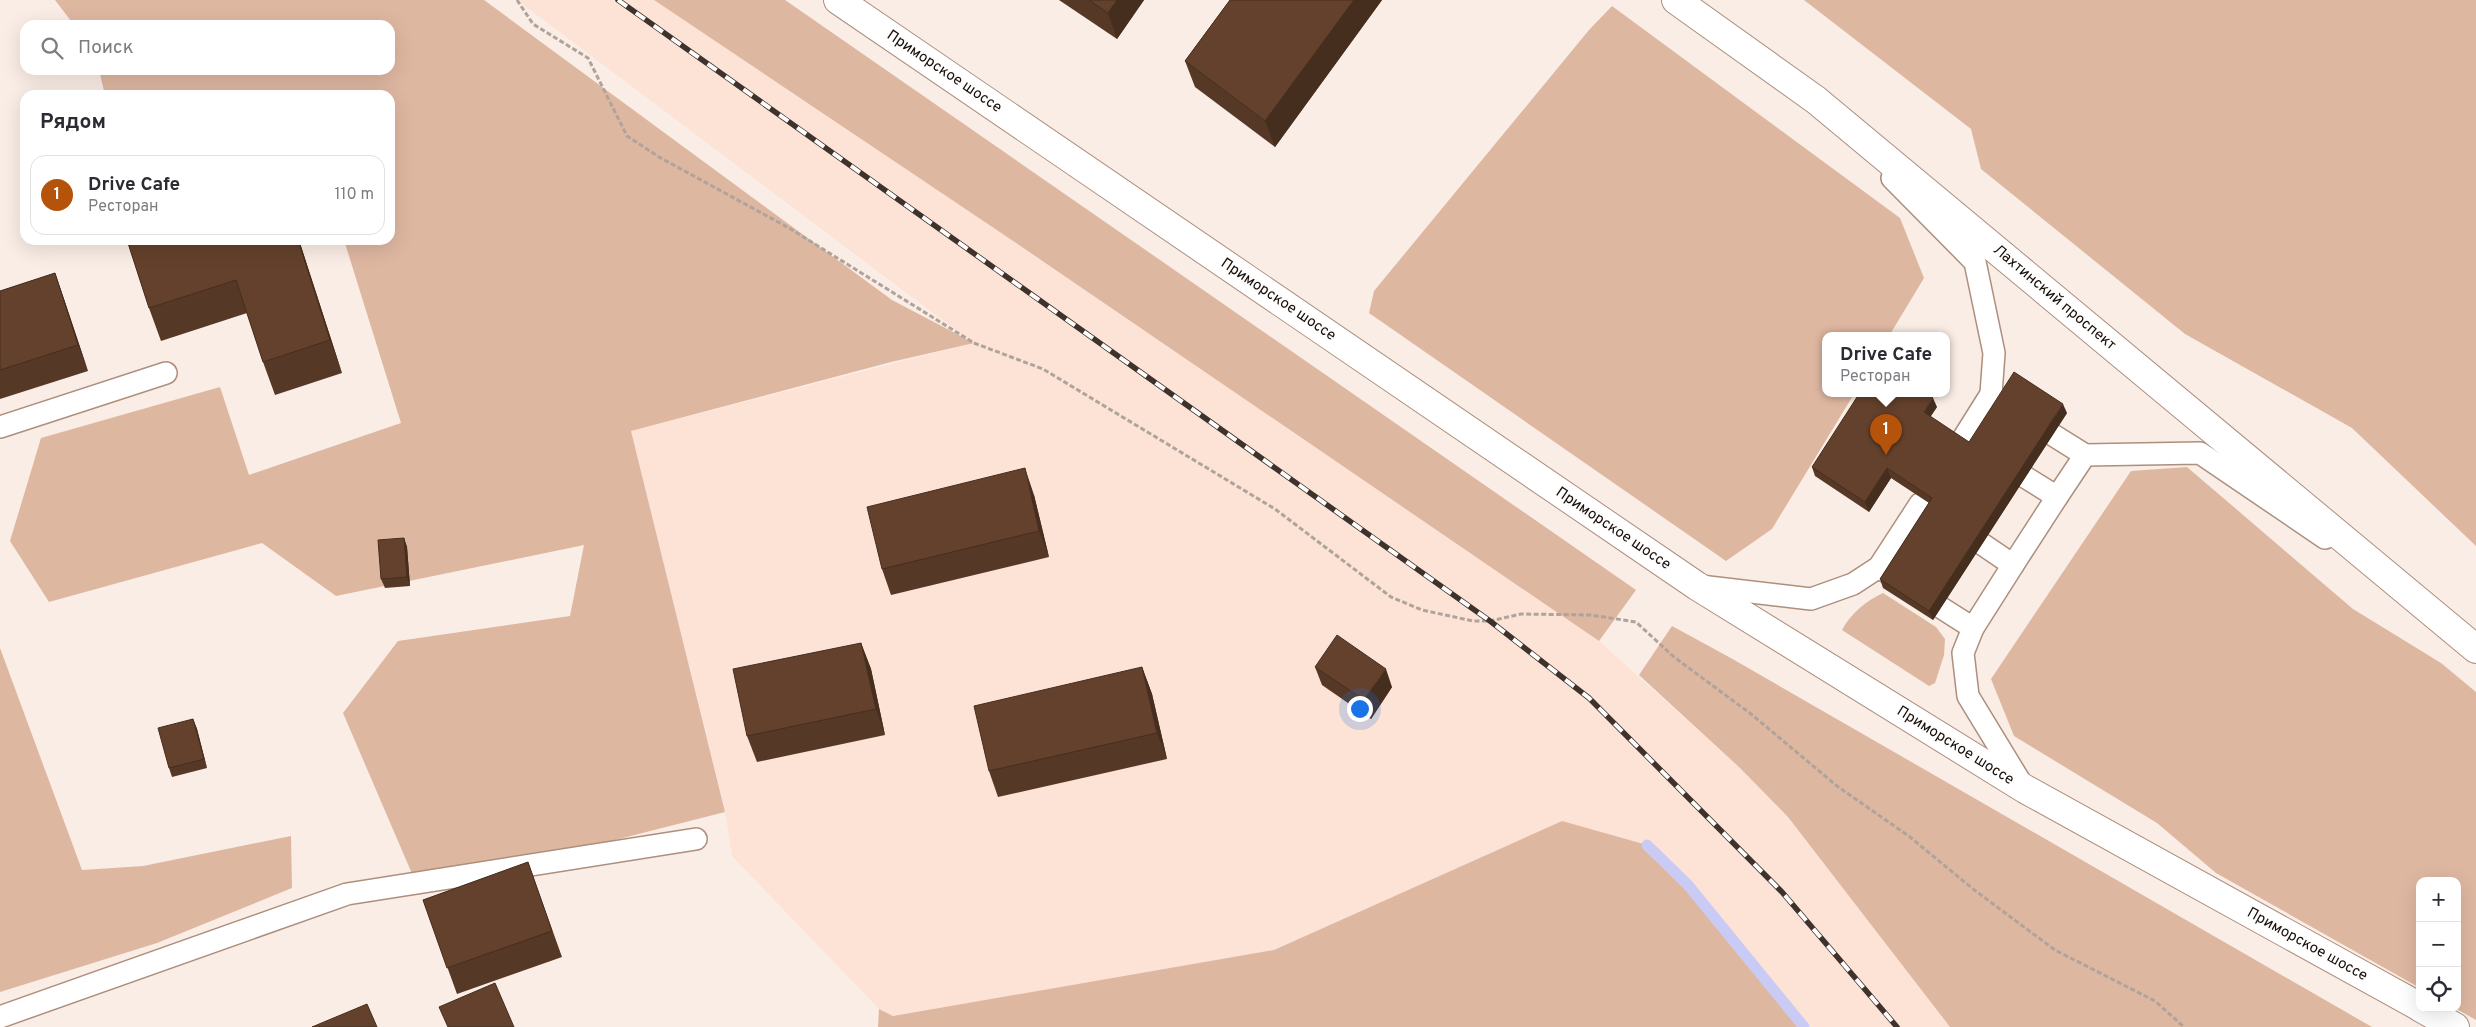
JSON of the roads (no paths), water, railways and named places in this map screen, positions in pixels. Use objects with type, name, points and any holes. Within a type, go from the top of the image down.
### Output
[{"type":"main road","name":"Приморское шоссе","points":[[838,0],[1697,586],[2024,789],[2416,1005]]},
{"type":"main road","name":"Лахтинский проспект","points":[[1676,0],[1816,100],[2425,605]]},
{"type":"main road","points":[[2425,605],[2476,649]]},
{"type":"main road","name":"Приморское шоссе","points":[[2428,1012],[2456,1027]]},
{"type":"lane","points":[[1816,100],[1975,262],[1994,353],[1997,399],[1964,437],[1977,445]]},
{"type":"lane","points":[[0,427],[166,373]]},
{"type":"lane","points":[[2053,435],[2085,455],[2200,453],[2425,605]]},
{"type":"lane","points":[[2024,789],[1968,696],[1963,653],[1973,628],[2085,455]]},
{"type":"lane","points":[[2025,477],[2057,497]]},
{"type":"lane","points":[[1697,586],[1811,599],[1885,571],[1920,504],[1933,512]]},
{"type":"lane","points":[[1982,544],[2014,565]]},
{"type":"lane","points":[[1940,607],[1973,628]]},
{"type":"lane","points":[[0,1017],[347,894],[696,839]]},
{"type":"waterway","points":[[1647,845],[1688,885],[1804,1027]]},
{"type":"railway","points":[[618,0],[1490,621],[1589,698],[1782,892],[1897,1027]]},
{"type":"place","name":"Drive Cafe","points":[[1886,455]]}]
